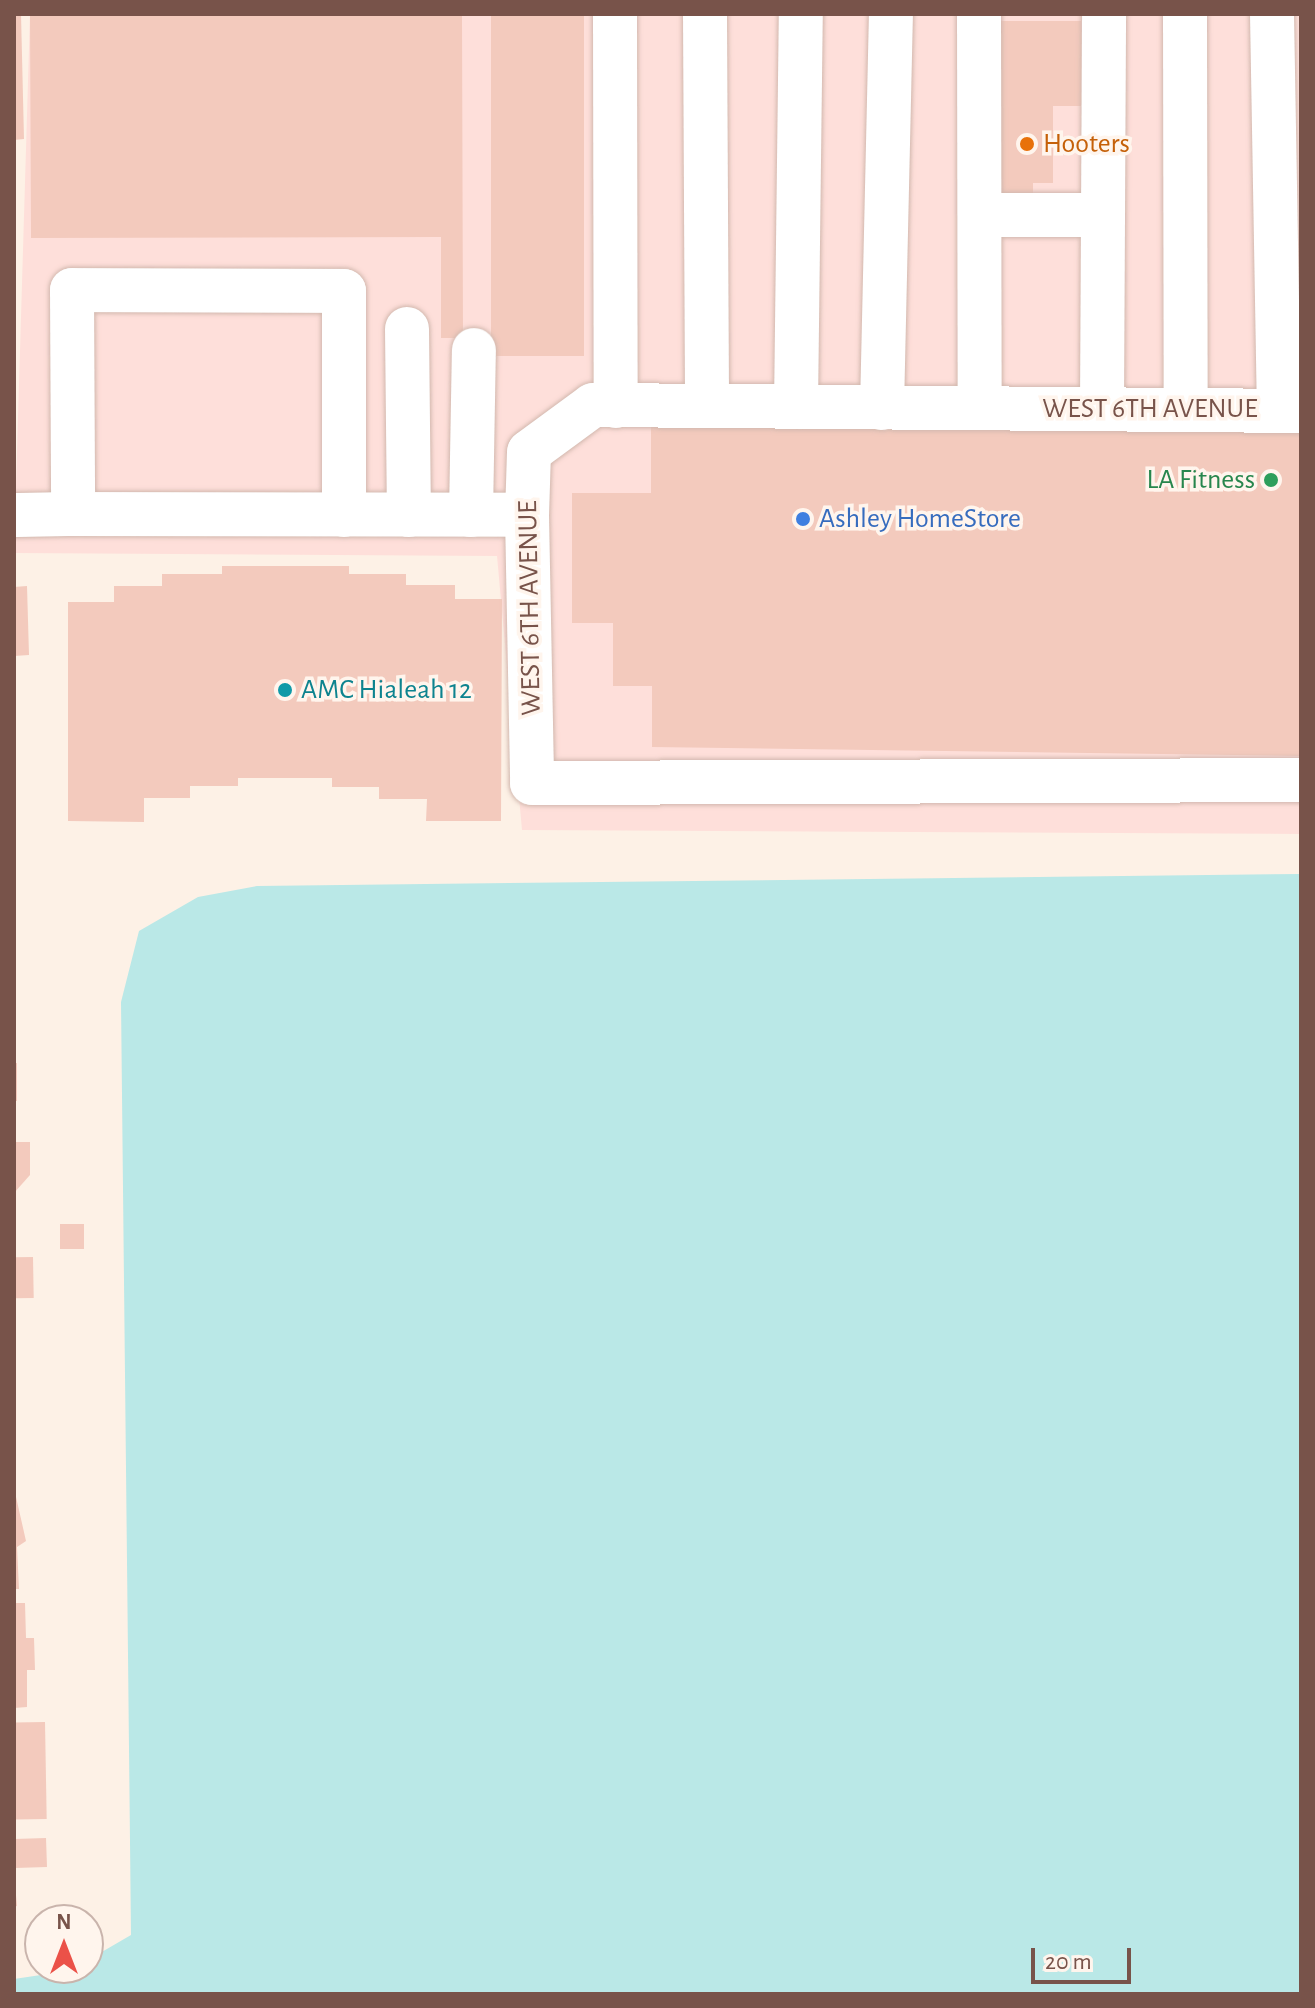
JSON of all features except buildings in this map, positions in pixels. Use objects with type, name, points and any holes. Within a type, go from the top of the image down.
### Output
[{"type":"street","points":[[615,14],[616,406]]},
{"type":"street","points":[[705,14],[707,406]]},
{"type":"street","points":[[796,407],[801,14]]},
{"type":"street","points":[[882,408],[891,14]]},
{"type":"street","points":[[979,14],[980,408]]},
{"type":"street","points":[[1102,409],[1104,14]]},
{"type":"street","points":[[1185,14],[1186,410]]},
{"type":"street","points":[[1272,14],[1290,410]]},
{"type":"street","points":[[980,215],[1103,215]]},
{"type":"street","points":[[73,514],[72,290],[182,290],[344,291],[344,515]]},
{"type":"street","points":[[407,329],[409,515]]},
{"type":"street","points":[[471,515],[474,350]]},
{"type":"street","name":"WEST 6TH AVENUE","points":[[1290,410],[593,405],[529,452],[527,515],[532,783],[1301,780]]},
{"type":"street","points":[[14,515],[527,515]]},
{"type":"shaded area","points":[[30,14],[1301,14],[1301,834],[522,830],[497,556],[14,553]]},
{"type":"water","points":[[1301,874],[1301,1994],[14,1994],[14,1979],[24,1978],[24,1984],[104,1984],[104,1951],[131,1935],[121,1002],[139,931],[198,897],[257,886]]},
{"type":"place","name":"Hooters","points":[[1027,144]]},
{"type":"place","name":"LA Fitness","points":[[1271,480]]},
{"type":"place","name":"Ashley HomeStore","points":[[803,519]]},
{"type":"place","name":"AMC Hialeah 12","points":[[285,690]]}]
